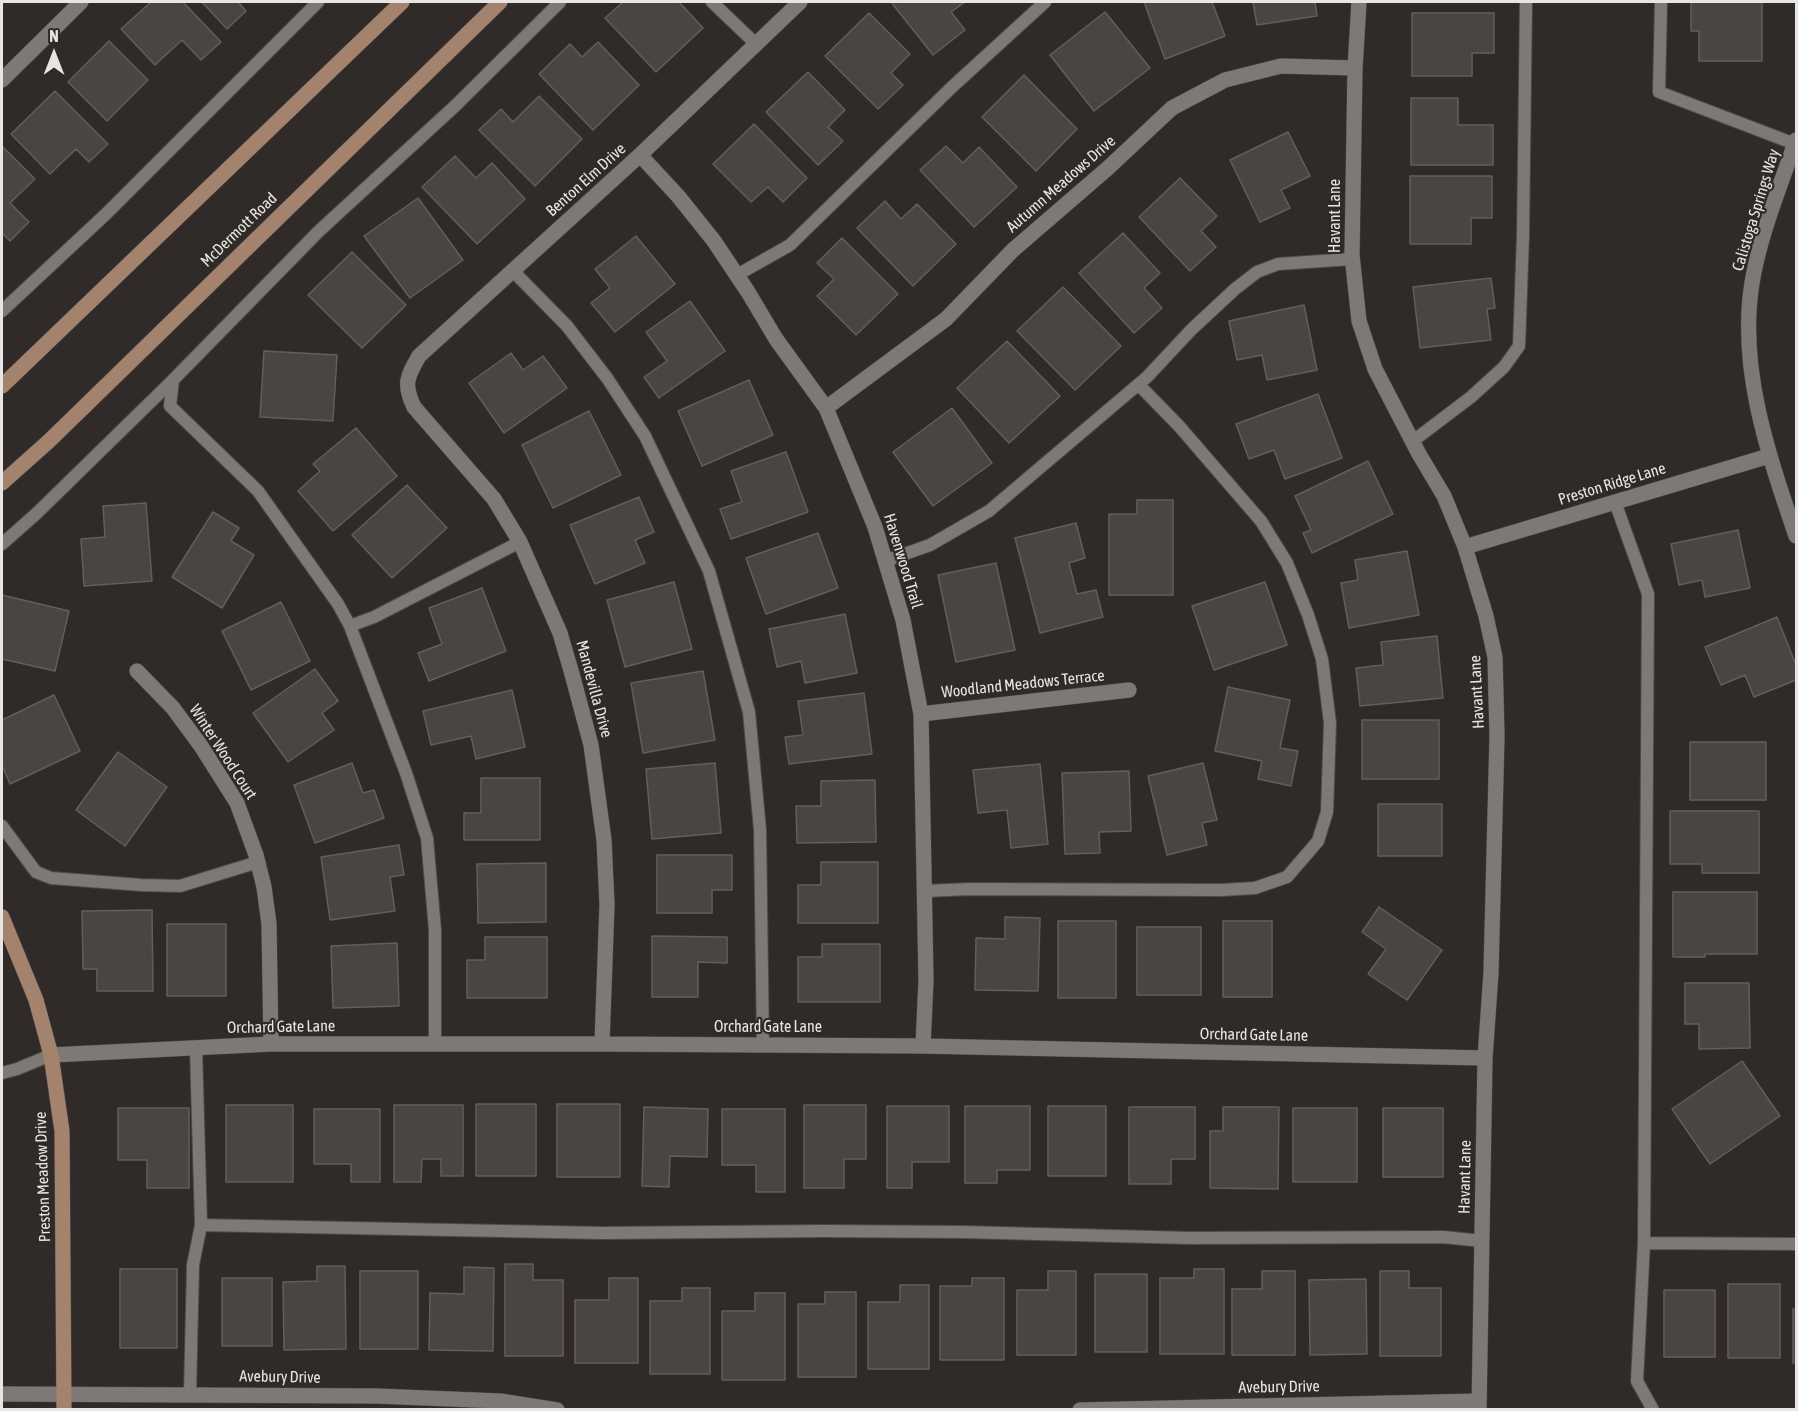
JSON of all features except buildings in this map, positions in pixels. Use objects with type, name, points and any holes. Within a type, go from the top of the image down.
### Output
[{"type":"main road","points":[[2,386],[402,2]]},
{"type":"main road","name":"McDermott Road","points":[[2,483],[66,424],[500,2]]},
{"type":"main road","name":"Preston Meadow Drive","points":[[2,917],[36,999],[51,1056],[62,1131],[64,1410]]},
{"type":"street","points":[[2,80],[81,2]]},
{"type":"street","name":"Benton Elm Drive","points":[[406,391],[411,372],[419,356],[640,154],[800,2]]},
{"type":"street","name":"Havant Lane","points":[[1359,2],[1354,68],[1352,259],[1359,321],[1375,369],[1444,496],[1465,547],[1486,616],[1495,657],[1497,736],[1491,973],[1485,1058],[1479,1405]]},
{"type":"street","name":"Autumn Meadows Drive","points":[[826,408],[946,319],[1013,250],[1108,168],[1172,108],[1225,80],[1281,66],[1354,68]]},
{"type":"street","name":"Calistoga Springs Way","points":[[1796,142],[1762,239],[1752,284],[1749,326],[1752,372],[1769,456],[1797,536]]},
{"type":"street","name":"Havenwood Trail","points":[[640,154],[686,205],[714,241],[777,339],[826,408],[875,527],[903,620],[921,714],[926,980],[923,1046]]},
{"type":"street","name":"Mandevilla Drive","points":[[406,391],[414,407],[494,499],[520,542],[560,633],[591,746],[604,840],[606,977],[602,1044]]},
{"type":"street","name":"Preston Ridge Lane","points":[[1465,547],[1769,456]]},
{"type":"street","name":"Winter Wood Court","points":[[137,671],[173,708],[201,746],[237,803],[258,862],[264,887],[269,924],[271,1044]]},
{"type":"street","name":"Woodland Meadows Terrace","points":[[921,714],[1128,690]]},
{"type":"street","name":"Orchard Gate Lane","points":[[51,1056],[271,1044],[602,1044],[923,1046],[1485,1058]]},
{"type":"street","name":"Avebury Drive","points":[[2,1394],[376,1396],[500,1401],[557,1410]]},
{"type":"street","name":"Avebury Drive","points":[[1080,1410],[1479,1405]]},
{"type":"lane","points":[[2,311],[107,213],[318,2]]},
{"type":"lane","points":[[2,544],[37,513],[173,380],[320,231],[455,106],[560,2]]},
{"type":"lane","points":[[712,2],[756,44]]},
{"type":"lane","points":[[737,275],[790,245],[952,87],[1046,2]]},
{"type":"lane","points":[[1413,441],[1504,367],[1519,346],[1526,2]]},
{"type":"lane","points":[[1661,2],[1659,92],[1796,142]]},
{"type":"lane","points":[[885,561],[930,545],[989,511],[1138,385],[1191,330],[1257,273],[1278,264],[1352,259]]},
{"type":"lane","points":[[513,271],[567,326],[607,378],[645,436],[709,571],[749,712],[760,830],[763,1045]]},
{"type":"lane","points":[[173,380],[170,406],[258,491],[338,604],[350,626],[406,773],[427,838],[435,930],[435,1044]]},
{"type":"lane","points":[[924,891],[1255,888],[1287,877],[1318,841],[1327,812],[1330,723],[1322,659],[1308,615],[1287,563],[1261,521],[1179,426],[1138,385]]},
{"type":"lane","points":[[1615,502],[1648,594],[1644,1243],[1637,1381],[1653,1410]]},
{"type":"lane","points":[[350,626],[374,617],[520,542]]},
{"type":"lane","points":[[2,826],[36,872],[51,878],[180,886],[258,862]]},
{"type":"lane","points":[[190,1394],[193,1265],[201,1225],[196,1048]]},
{"type":"lane","points":[[2,1073],[17,1070],[51,1056]]},
{"type":"lane","points":[[201,1225],[602,1233],[963,1232],[1190,1238],[1443,1238],[1482,1241]]},
{"type":"lane","points":[[1644,1243],[1797,1244]]}]
